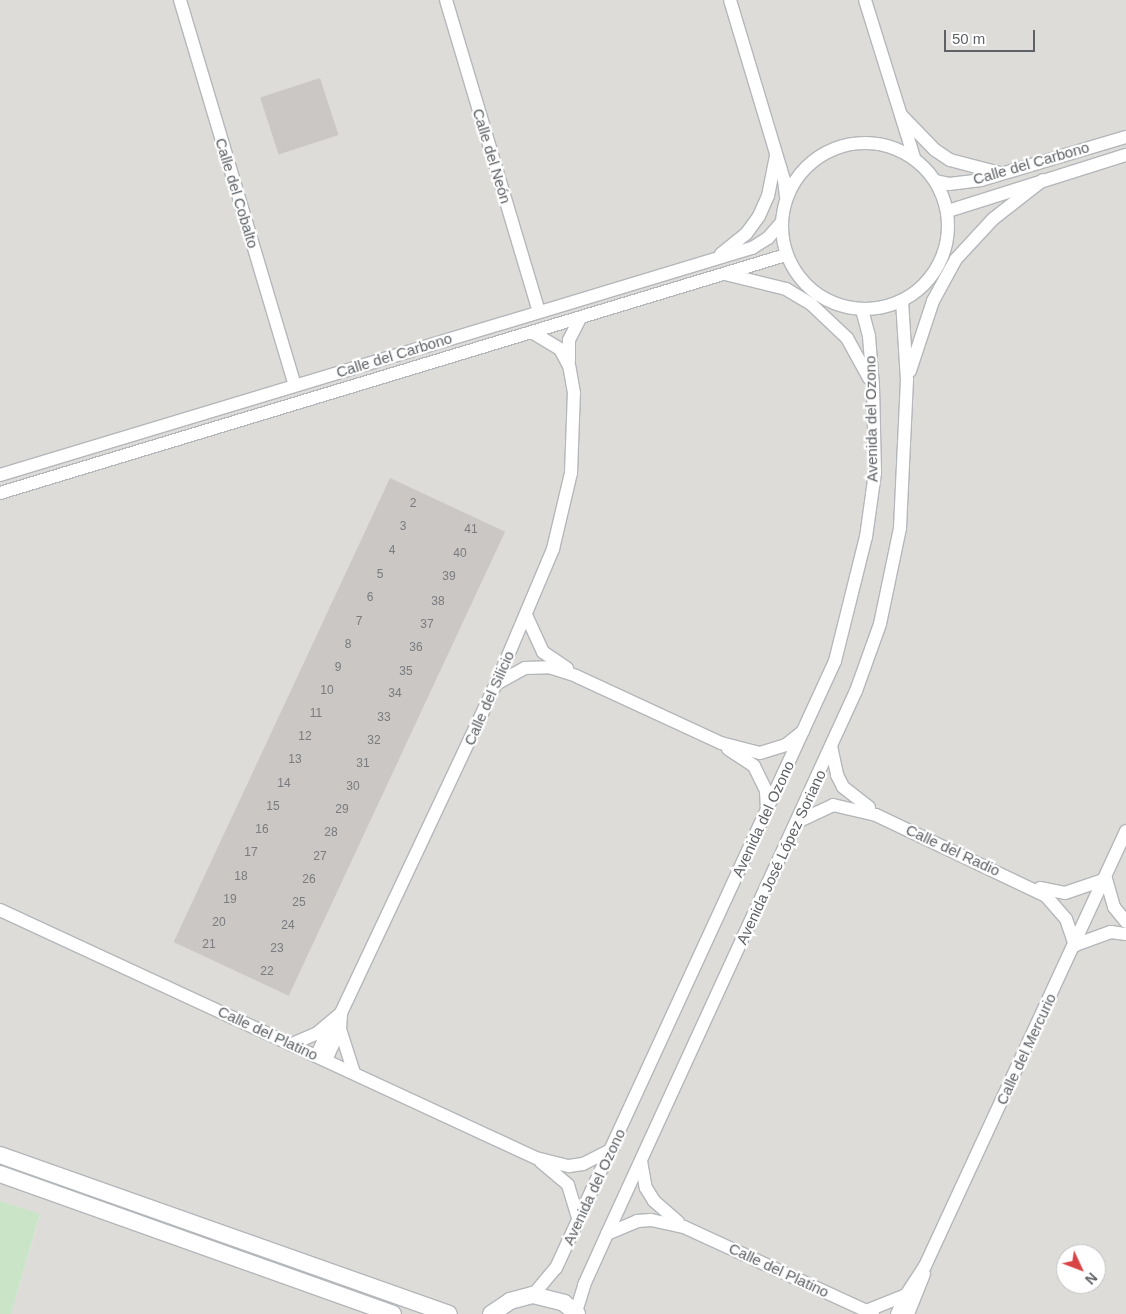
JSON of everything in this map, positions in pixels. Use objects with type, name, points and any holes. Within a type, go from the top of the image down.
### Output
[{"type":"street","name":"Calle del Cobalto","points":[[180,0],[294,385]]},
{"type":"street","name":"Calle del Neón","points":[[446,0],[539,311]]},
{"type":"street","points":[[730,0],[776,153],[786,198]]},
{"type":"street","points":[[865,0],[897,111],[914,157],[936,181],[948,211],[946,247],[930,279],[902,301],[882,308],[862,310],[830,302],[804,283],[786,256],[781,223],[786,198],[802,171],[826,152],[856,142],[886,144],[914,157]]},
{"type":"street","points":[[897,111],[920,137],[950,160],[1003,173]]},
{"type":"street","name":"Calle del Carbono","points":[[936,181],[949,184],[1003,173],[1126,137]]},
{"type":"street","points":[[716,258],[746,234],[759,216],[768,196],[776,153]]},
{"type":"street","name":"Calle del Carbono","points":[[948,211],[1126,155]]},
{"type":"street","name":"Avenida José López Soriano","points":[[907,380],[933,301],[956,259],[993,219],[1043,180]]},
{"type":"street","name":"Calle del Carbono","points":[[0,475],[752,248],[768,238],[781,223]]},
{"type":"street","name":"Calle del Carbono","points":[[0,492],[786,256]]},
{"type":"street","points":[[725,274],[786,289],[811,304],[847,338],[872,386]]},
{"type":"street","name":"Avenida José López Soriano","points":[[577,1313],[584,1285],[797,822],[856,690],[880,624],[900,528],[907,380],[902,301]]},
{"type":"street","name":"Avenida del Ozono","points":[[533,1295],[556,1268],[579,1220],[835,661],[866,537],[875,473],[872,386],[868,336],[862,310]]},
{"type":"street","name":"Calle del Silicio","points":[[322,1057],[496,684],[553,549],[571,473],[574,393],[569,366],[569,340],[580,318]]},
{"type":"street","name":"Calle del Silicio","points":[[532,332],[560,349],[569,366]]},
{"type":"street","points":[[526,615],[544,652],[576,676]]},
{"type":"street","points":[[496,684],[525,668],[538,666],[576,676],[721,743],[754,766],[766,791],[767,810]]},
{"type":"street","points":[[721,743],[760,753],[786,745],[805,729]]},
{"type":"street","name":"Calle del Radio","points":[[831,746],[837,775],[843,788],[876,814],[1029,886],[1057,906],[1066,918],[1075,945]]},
{"type":"street","name":"Calle del Radio","points":[[797,822],[833,805],[876,814]]},
{"type":"street","name":"Calle del Mercurio","points":[[910,1297],[924,1278],[925,1266],[1106,880],[1126,831]]},
{"type":"street","points":[[1106,880],[1114,907],[1126,922]]},
{"type":"street","name":"Calle del Radio","points":[[1029,886],[1065,893],[1106,880]]},
{"type":"street","name":"Calle del Platino","points":[[0,910],[322,1057],[536,1158],[569,1166],[583,1164],[612,1149]]},
{"type":"street","points":[[1075,945],[1110,932],[1126,934]]},
{"type":"street","points":[[338,1021],[354,1073]]},
{"type":"street","name":"Calle del Silicio","points":[[292,1044],[316,1034],[338,1021]]},
{"type":"street","points":[[0,1155],[449,1314]]},
{"type":"street","name":"Calle del Platino","points":[[536,1158],[568,1185],[579,1220]]},
{"type":"street","name":"Calle del Platino","points":[[641,1161],[646,1188],[654,1201],[684,1227]]},
{"type":"street","points":[[0,1174],[393,1314]]},
{"type":"street","name":"Calle del Platino","points":[[607,1234],[637,1221],[651,1220],[684,1227],[869,1312]]},
{"type":"street","points":[[491,1314],[510,1301],[533,1295],[556,1300],[577,1313]]},
{"type":"street","points":[[869,1312],[910,1297]]},
{"type":"street","points":[[897,1314],[910,1297]]},
{"type":"street","points":[[908,1314],[910,1297]]},
{"type":"street","points":[[910,1297],[920,1314]]},
{"type":"shaded area","points":[[0,0],[1126,0],[1126,1314],[11,1314],[40,1215],[0,1201]]},
{"type":"green space","points":[[0,1201],[40,1214],[11,1314],[0,1314]]},
{"type":"building","points":[[320,78],[339,135],[279,155],[260,97]]},
{"type":"building","points":[[390,478],[505,532],[289,996],[174,942]]}]
